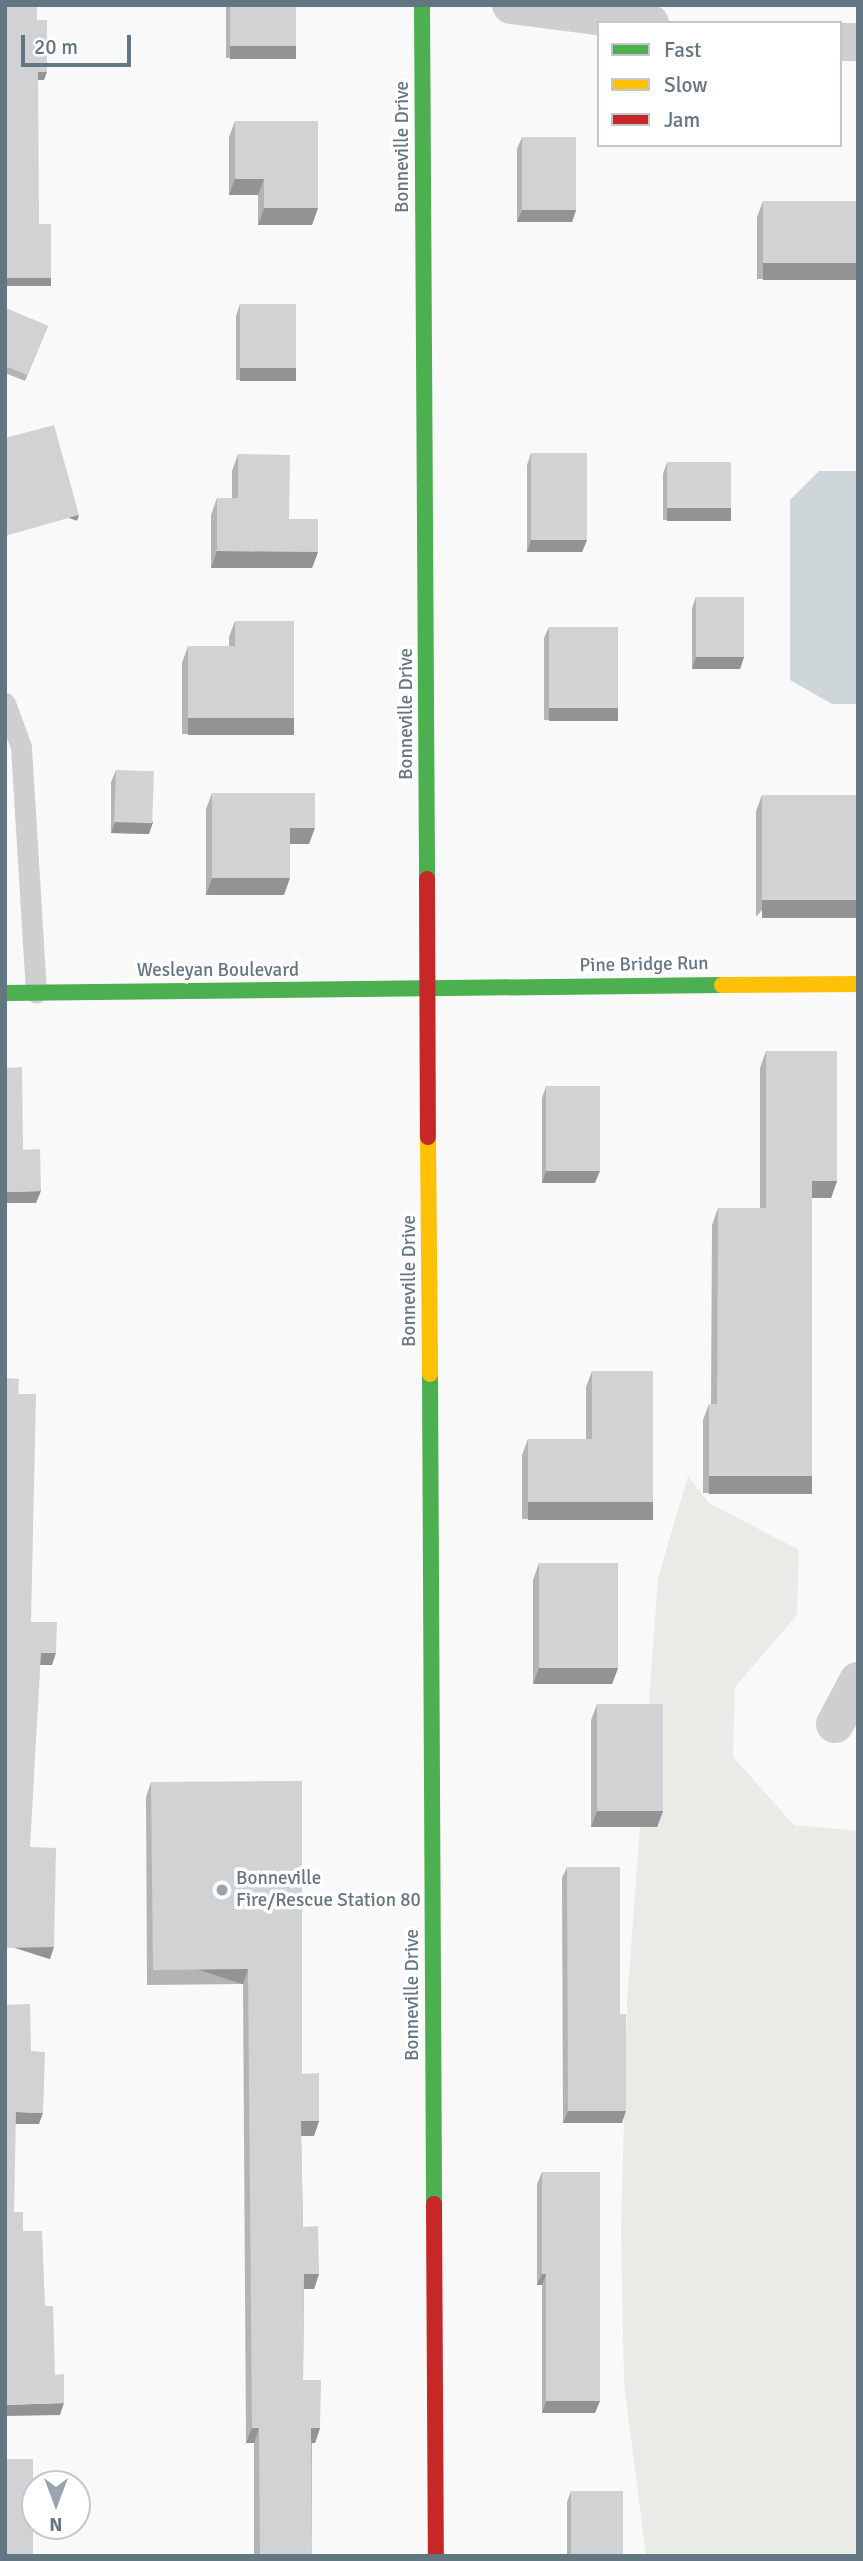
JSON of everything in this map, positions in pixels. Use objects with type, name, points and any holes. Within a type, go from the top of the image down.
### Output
[{"type":"street","name":"Bonneville Drive","points":[[422,5],[430,990],[436,2556]]},
{"type":"street","points":[[511,5],[635,21]]},
{"type":"street","name":"Pine Bridge Run","points":[[430,990],[858,984]]},
{"type":"street","name":"Wesleyan Boulevard","points":[[5,993],[430,990]]},
{"type":"street","points":[[835,1724],[858,1681]]},
{"type":"lane","points":[[5,703],[21,747],[36,993]]},
{"type":"shaded area","points":[[819,471],[858,471],[858,704],[832,704],[790,680],[790,500]]},
{"type":"shaded area","points":[[688,1476],[709,1503],[799,1550],[797,1615],[735,1687],[733,1757],[794,1825],[858,1831],[858,2556],[646,2556],[624,2383],[621,2231],[627,2004],[658,1578]]},
{"type":"building","points":[[5,5],[37,5],[37,20],[47,20],[47,72],[38,72],[39,224],[51,224],[51,278],[5,278]]},
{"type":"building","points":[[230,5],[296,5],[296,46],[230,46]]},
{"type":"building","points":[[235,121],[318,121],[318,208],[264,208],[264,179],[235,179]]},
{"type":"building","points":[[522,137],[576,137],[576,210],[522,210]]},
{"type":"building","points":[[763,201],[858,201],[858,263],[763,263]]},
{"type":"building","points":[[240,304],[296,304],[296,368],[240,368]]},
{"type":"building","points":[[5,308],[48,326],[27,375],[5,366]]},
{"type":"building","points":[[54,425],[79,515],[5,536],[5,438]]},
{"type":"building","points":[[531,453],[587,453],[587,540],[531,540]]},
{"type":"building","points":[[238,454],[290,455],[289,519],[318,519],[318,552],[217,551],[217,498],[238,498]]},
{"type":"building","points":[[667,462],[731,462],[731,508],[667,508]]},
{"type":"building","points":[[696,597],[744,597],[744,657],[696,657]]},
{"type":"building","points":[[235,621],[294,621],[294,718],[188,718],[188,646],[235,646]]},
{"type":"building","points":[[549,627],[618,627],[618,708],[549,708]]},
{"type":"building","points":[[116,770],[154,771],[152,823],[114,822]]},
{"type":"building","points":[[212,793],[315,793],[315,828],[290,828],[290,878],[212,878]]},
{"type":"building","points":[[762,795],[858,795],[858,900],[762,900]]},
{"type":"building","points":[[766,1051],[837,1051],[837,1181],[812,1181],[812,1476],[709,1476],[709,1404],[717,1404],[718,1208],[766,1208]]},
{"type":"building","points":[[22,1067],[23,1150],[40,1149],[41,1191],[5,1192],[5,1068]]},
{"type":"building","points":[[546,1086],[600,1086],[600,1171],[546,1171]]},
{"type":"building","points":[[592,1371],[653,1371],[653,1502],[528,1502],[528,1439],[592,1439]]},
{"type":"building","points":[[5,1378],[19,1379],[18,1394],[36,1394],[31,1622],[57,1622],[56,1653],[41,1653],[30,1847],[56,1848],[54,1947],[5,1948]]},
{"type":"building","points":[[539,1563],[618,1563],[618,1668],[539,1668]]},
{"type":"building","points":[[597,1704],[663,1704],[663,1811],[597,1811]]},
{"type":"building","points":[[302,1781],[302,2074],[319,2073],[319,2121],[301,2121],[303,2227],[318,2226],[319,2274],[304,2274],[303,2380],[321,2380],[320,2428],[311,2428],[312,2556],[260,2556],[259,2428],[252,2428],[248,1969],[153,1970],[151,1782]]},
{"type":"building","points":[[567,1867],[620,1867],[620,2014],[626,2014],[626,2111],[568,2111]]},
{"type":"building","points":[[30,2004],[31,2051],[45,2052],[43,2113],[16,2112],[14,2212],[23,2212],[23,2231],[42,2231],[45,2306],[53,2306],[55,2375],[64,2374],[64,2403],[5,2405],[5,2005]]},
{"type":"building","points":[[542,2172],[600,2172],[600,2401],[546,2401],[546,2274],[542,2274]]},
{"type":"building","points":[[5,2459],[33,2459],[33,2470],[21,2470],[21,2540],[33,2540],[33,2556],[5,2556]]},
{"type":"building","points":[[571,2491],[623,2491],[623,2556],[571,2556]]},
{"type":"traffic: fast","points":[[422,5],[427,879]]},
{"type":"traffic: fast","points":[[5,993],[722,985]]},
{"type":"traffic: fast","points":[[430,1374],[434,2204]]},
{"type":"traffic: slow","points":[[722,985],[858,984]]},
{"type":"traffic: slow","points":[[428,1137],[430,1374]]},
{"type":"traffic: jam","points":[[427,879],[428,1137]]},
{"type":"traffic: jam","points":[[434,2204],[436,2556]]},
{"type":"place","name":"Bonneville Fire/Rescue Station 80","points":[[222,1890]]}]
